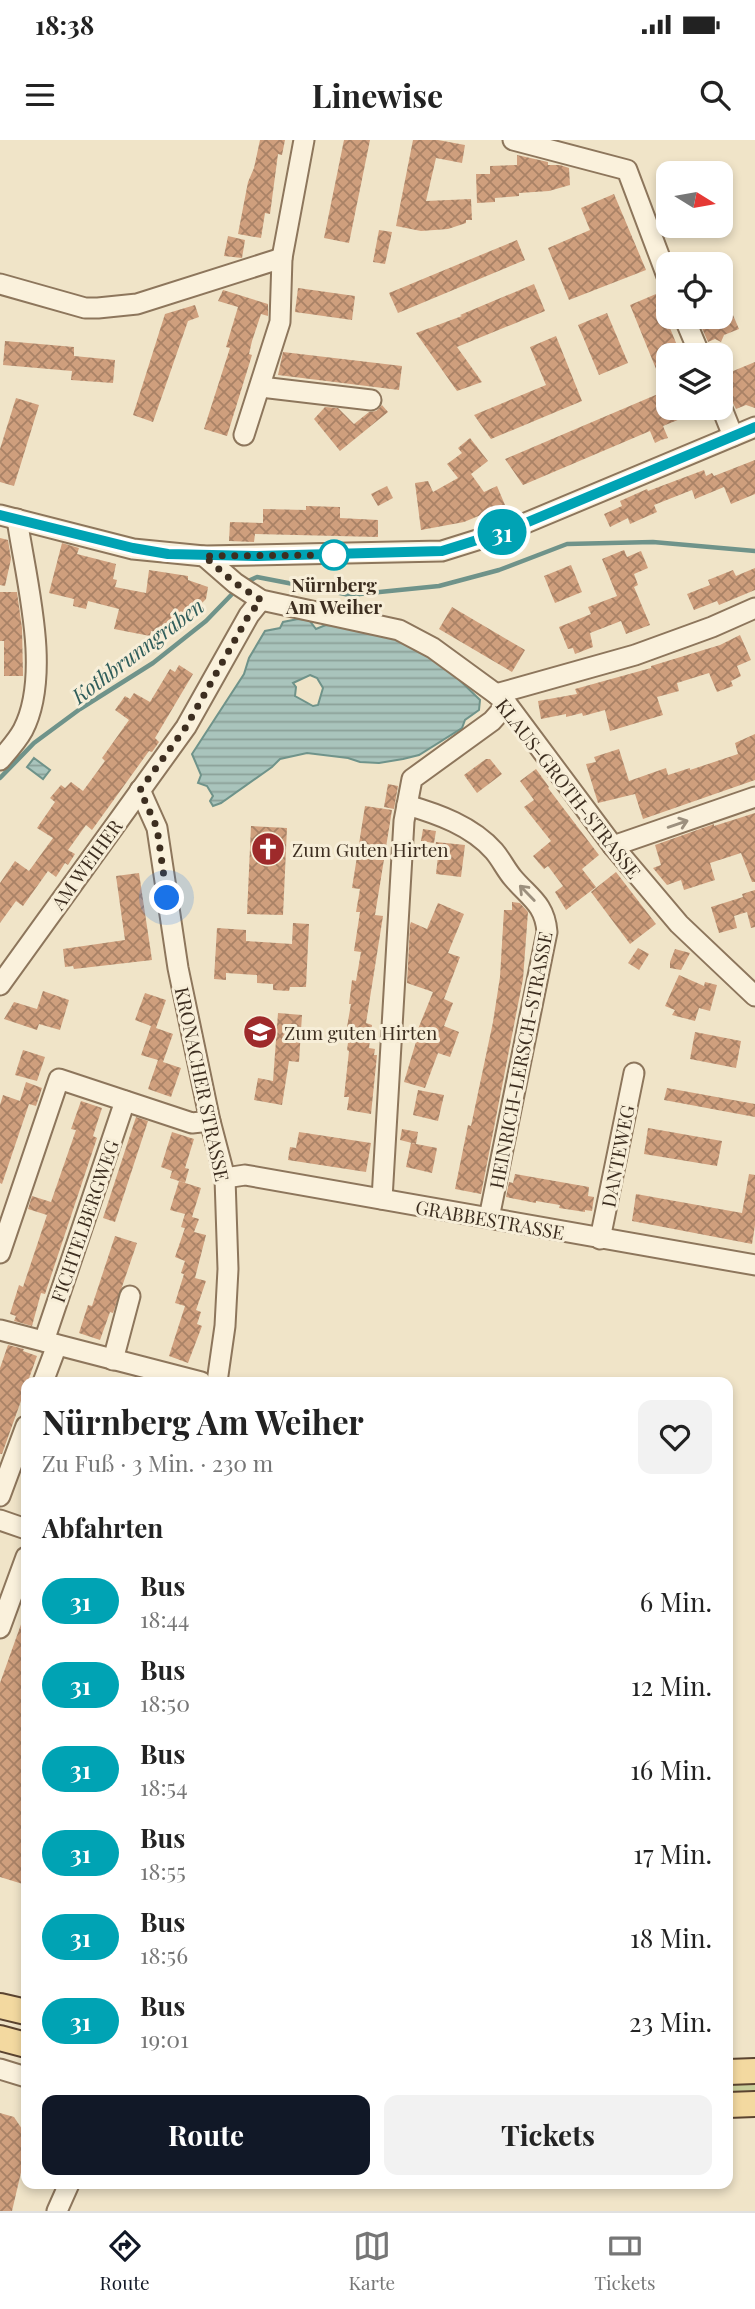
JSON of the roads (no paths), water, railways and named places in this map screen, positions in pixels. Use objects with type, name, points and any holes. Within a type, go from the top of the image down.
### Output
[{"type":"main road","points":[[0,2006],[21,2011]]},
{"type":"main road","points":[[0,2038],[21,2044]]},
{"type":"main road","points":[[733,2072],[755,2071]]},
{"type":"main road","points":[[733,2105],[755,2104]]},
{"type":"street","points":[[244,435],[280,322],[282,258],[304,140]]},
{"type":"street","points":[[513,140],[627,170],[658,252]]},
{"type":"street","points":[[0,284],[85,308],[98,308],[137,304],[282,258]]},
{"type":"street","points":[[261,387],[371,400]]},
{"type":"street","points":[[727,420],[733,436]]},
{"type":"street","points":[[0,760],[23,730],[36,690],[37,647],[9,517],[133,548],[204,556],[442,551],[509,530],[755,427]]},
{"type":"street","name":"KLAUS-GROTH-STRASSE","points":[[204,556],[249,592],[399,630],[433,648],[501,699],[613,846],[679,924],[755,996]]},
{"type":"street","name":"AM WEIHER","points":[[0,985],[186,727],[249,615],[249,592]]},
{"type":"street","points":[[382,1199],[403,835],[412,779],[492,721],[501,699],[635,655],[755,608]]},
{"type":"street","name":"KRONACHER STRASSE","points":[[140,790],[157,828],[178,968],[210,1121],[225,1178],[228,1269],[225,1326],[218,1377]]},
{"type":"street","points":[[613,846],[755,797]]},
{"type":"street","name":"HEINRICH-LERSCH-STRASSE","points":[[407,804],[444,816],[483,840],[512,877],[538,904],[546,918],[547,932],[489,1218]]},
{"type":"street","name":"DANTEWEG","points":[[600,1239],[634,1073]]},
{"type":"street","points":[[0,1253],[58,1079],[192,1123],[210,1121]]},
{"type":"street","name":"FICHTELBERGWEG","points":[[44,1377],[50,1343],[125,1101]]},
{"type":"street","name":"GRABBESTRASSE","points":[[225,1178],[245,1175],[755,1265]]},
{"type":"street","points":[[113,1360],[130,1296]]},
{"type":"street","points":[[0,1330],[113,1360],[130,1374],[157,1377]]},
{"type":"street","points":[[0,1496],[21,1439]]},
{"type":"street","points":[[0,1520],[21,1527]]},
{"type":"street","points":[[0,1628],[21,1571]]},
{"type":"street","points":[[0,2069],[21,2075]]},
{"type":"street","points":[[57,2211],[67,2189]]},
{"type":"water","points":[[309,620],[316,629],[328,624],[398,639],[444,665],[480,700],[479,710],[465,720],[462,728],[419,755],[379,763],[307,753],[280,759],[221,803],[213,806],[210,801],[213,796],[207,786],[198,783],[201,775],[192,754],[244,674],[249,658],[265,631],[280,628],[283,622]],"holes":[[[310,675],[317,678],[323,688],[318,705],[313,706],[295,696],[296,687],[293,683]]]},
{"type":"water","points":[[34,758],[50,770],[43,779],[27,767]]},
{"type":"waterway","name":"Kothbrunngraben","points":[[246,582],[257,577],[350,595],[439,586],[499,570],[567,544],[653,542],[755,551]]},
{"type":"waterway","name":"Kothbrunngraben","points":[[0,778],[34,743],[80,709],[153,663],[206,621],[236,590]]},
{"type":"place","name":"Nürnberg Am Weiher","points":[[334,555]]},
{"type":"place","name":"Zum Guten Hirten","points":[[268,849]]},
{"type":"place","name":"Zum guten Hirten","points":[[260,1032]]}]
